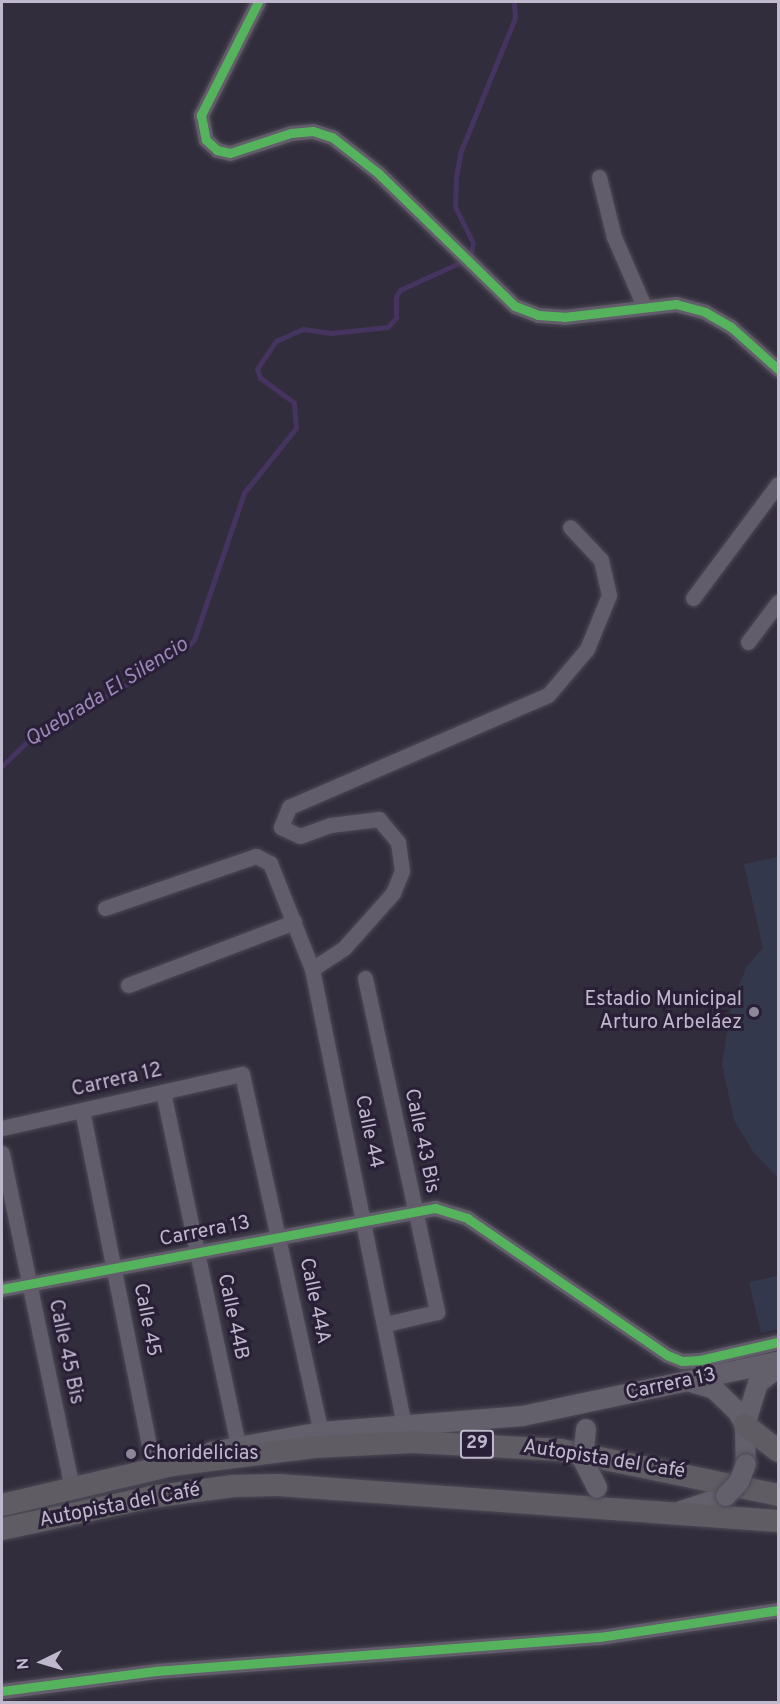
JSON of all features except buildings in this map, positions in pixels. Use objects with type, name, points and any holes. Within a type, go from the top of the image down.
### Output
[{"type":"highway","points":[[745,1425],[778,1451]]},
{"type":"highway","name":"Autopista del Café","points":[[2,1504],[163,1467],[368,1443],[457,1443],[594,1455],[778,1495]]},
{"type":"highway","name":"Autopista del Café","points":[[2,1529],[151,1497],[233,1486],[335,1487],[778,1521]]},
{"type":"main road","name":"Carrera 13","points":[[163,1467],[238,1445],[321,1432],[512,1417],[778,1362]]},
{"type":"main road","points":[[672,1512],[726,1496],[739,1482],[746,1464],[745,1425],[758,1383],[778,1368]]},
{"type":"main road","points":[[687,1382],[714,1389],[727,1398],[745,1425]]},
{"type":"main road","points":[[620,1396],[594,1415],[586,1429],[583,1460],[597,1488],[612,1501],[632,1509]]},
{"type":"street","points":[[258,2],[206,102],[201,128],[206,140],[217,150],[230,153],[291,133],[313,131],[332,138],[378,173],[477,272],[515,306],[537,315],[564,317],[676,304],[705,312],[731,327],[778,369]]},
{"type":"street","points":[[599,177],[614,237],[644,306]]},
{"type":"street","points":[[693,598],[778,484]]},
{"type":"street","points":[[312,969],[345,948],[393,893],[402,871],[398,842],[379,819],[330,825],[300,836],[281,826],[289,807],[548,695],[587,650],[609,595],[601,560],[570,527]]},
{"type":"street","points":[[748,642],[778,602]]},
{"type":"street","name":"Calle 44","points":[[105,908],[256,856],[263,857],[270,863],[312,969],[386,1324],[404,1425]]},
{"type":"street","points":[[128,985],[294,922]]},
{"type":"street","name":"Calle 43 Bis","points":[[365,978],[437,1312],[386,1324]]},
{"type":"street","name":"Carrera 12","points":[[2,1128],[242,1074]]},
{"type":"street","name":"Calle 44A","points":[[242,1074],[321,1432]]},
{"type":"street","name":"Calle 44B","points":[[163,1092],[238,1445]]},
{"type":"street","name":"Calle 45","points":[[82,1110],[114,1268],[163,1467]]},
{"type":"street","name":"Calle 45 Bis","points":[[2,1154],[72,1488]]},
{"type":"street","name":"Carrera 13","points":[[2,1289],[414,1211],[452,1210],[667,1355],[682,1361],[778,1342]]},
{"type":"street","points":[[2,1691],[157,1671],[600,1637],[778,1610]]},
{"type":"shaded area","name":"Estadio Municipal Arturo Arbeláez","points":[[778,857],[778,1178],[754,1153],[734,1120],[722,1064],[732,1002],[747,966],[763,948],[744,864]]},
{"type":"shaded area","points":[[778,1276],[778,1329],[761,1333],[749,1282]]},
{"type":"waterway","name":"Quebrada El Silencio","points":[[2,766],[25,744],[186,649],[194,640],[244,493],[296,428],[294,403],[260,378],[257,369],[276,341],[303,329],[331,333],[388,327],[396,318],[396,297],[400,290],[470,258],[473,243],[455,207],[456,178],[461,151],[515,18],[514,2]]},
{"type":"cycle path","points":[[258,2],[201,115],[206,140],[217,150],[230,153],[291,133],[313,131],[332,137],[378,173],[515,306],[538,315],[564,317],[676,304],[705,312],[731,327],[778,369]]},
{"type":"cycle path","points":[[2,1289],[435,1208],[467,1218],[667,1355],[682,1361],[700,1360],[778,1342]]},
{"type":"cycle path","points":[[2,1691],[157,1671],[600,1637],[778,1610]]},
{"type":"place","name":"Estadio Municipal Arturo Arbeláez","points":[[754,1012]]},
{"type":"place","name":"Choridelicias","points":[[131,1454]]}]
